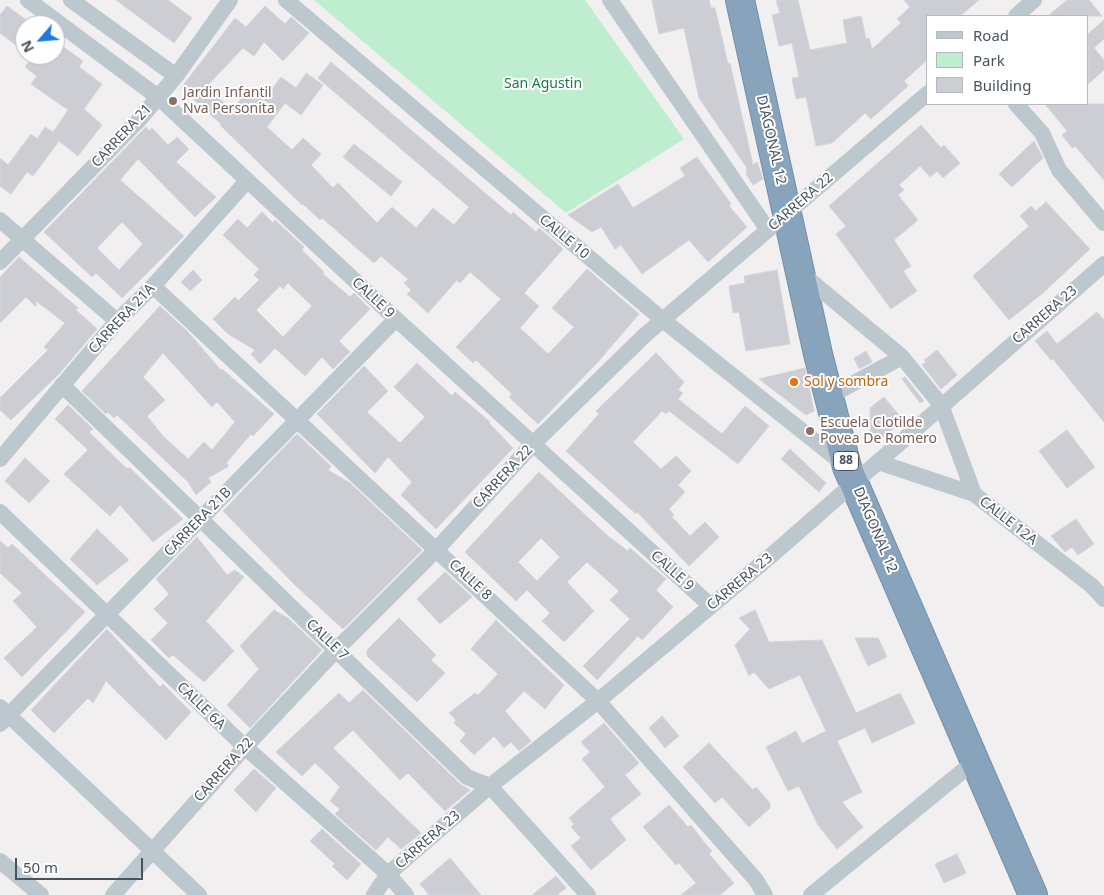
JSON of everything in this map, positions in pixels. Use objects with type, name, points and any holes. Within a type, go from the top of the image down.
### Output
[{"type":"highway","name":"DIAGONAL 12","points":[[740,0],[778,222],[800,272],[828,397],[851,475],[1033,895]]},
{"type":"street","name":"CALLE 9","points":[[28,0],[158,97],[396,319],[711,606]]},
{"type":"street","points":[[71,0],[176,76]]},
{"type":"street","name":"CARRERA 21","points":[[0,262],[138,121],[176,76],[230,0]]},
{"type":"street","name":"CALLE 10","points":[[286,0],[664,320],[851,475]]},
{"type":"street","points":[[610,0],[778,222]]},
{"type":"street","points":[[1017,15],[1034,0]]},
{"type":"street","name":"CARRERA 22","points":[[113,895],[337,649],[437,549],[533,444],[645,335],[926,95]]},
{"type":"street","points":[[1017,105],[1042,134],[1059,170],[1104,223]]},
{"type":"street","name":"CARRERA 21A","points":[[3,448],[62,385],[117,321],[154,286],[247,181]]},
{"type":"street","points":[[0,220],[117,321]]},
{"type":"street","name":"CARRERA 23","points":[[374,895],[388,874],[490,786],[598,701],[711,606],[851,475],[878,462],[1104,264]]},
{"type":"street","name":"CALLE 12A","points":[[800,272],[902,357],[941,405],[974,494],[1092,586],[1104,598]]},
{"type":"street","name":"CALLE 8","points":[[154,286],[598,701],[756,880],[765,895]]},
{"type":"street","name":"CARRERA 21B","points":[[3,716],[108,616],[297,418],[396,319]]},
{"type":"street","points":[[828,397],[902,357]]},
{"type":"street","name":"CALLE 7","points":[[62,385],[467,776],[490,786],[588,895]]},
{"type":"street","points":[[878,462],[974,494]]},
{"type":"street","name":"CALLE 6A","points":[[0,512],[245,748],[388,874],[406,895]]},
{"type":"street","points":[[3,716],[199,895]]},
{"type":"street","points":[[811,895],[975,761]]},
{"type":"street","points":[[0,861],[41,895]]},
{"type":"green space","name":"San Agustin","points":[[314,0],[585,0],[684,139],[566,213]]},
{"type":"building","points":[[116,0],[168,0],[192,18],[174,43]]},
{"type":"building","points":[[652,0],[709,0],[711,8],[715,8],[728,64],[730,63],[753,165],[757,162],[763,179],[753,185],[746,174],[747,168],[699,98],[684,28],[659,34]]},
{"type":"building","points":[[776,0],[798,0],[810,50],[847,43],[843,20],[861,16],[866,39],[869,38],[872,49],[901,23],[897,19],[910,7],[904,0],[979,0],[961,15],[926,15],[926,61],[904,81],[908,86],[871,119],[865,113],[832,143],[816,146],[806,97],[796,99],[792,78],[799,77],[792,43],[779,46],[772,15],[780,13]]},
{"type":"building","points":[[1067,0],[1089,0],[1102,16],[1089,15],[1049,15]]},
{"type":"building","points":[[7,6],[19,15],[15,15],[15,44],[0,33],[0,15]]},
{"type":"building","points":[[265,6],[285,24],[291,17],[309,33],[283,61],[264,42],[254,56],[243,48],[206,87],[232,110],[249,89],[263,101],[281,77],[296,88],[306,73],[323,85],[301,115],[285,103],[267,127],[292,150],[303,138],[321,154],[311,165],[333,188],[338,183],[377,223],[392,207],[416,228],[433,208],[454,225],[469,207],[318,78],[331,62],[511,215],[513,212],[536,232],[539,228],[563,249],[524,293],[539,306],[520,328],[548,354],[574,327],[552,308],[587,269],[639,314],[597,363],[538,424],[509,397],[512,394],[476,360],[473,363],[456,347],[501,299],[470,272],[460,283],[457,280],[428,313],[407,294],[411,290],[404,283],[408,279],[381,256],[374,263],[322,218],[320,220],[302,205],[221,124],[181,88],[235,18],[246,27]]},
{"type":"building","points":[[1104,20],[1104,39],[1094,48],[1104,60],[1104,70],[1089,83],[1089,33]]},
{"type":"building","points":[[65,48],[83,61],[79,67],[102,84],[84,109],[102,125],[78,156],[59,141],[33,176],[27,172],[11,194],[0,186],[0,158],[8,165],[31,134],[37,139],[45,127],[53,132],[68,110],[31,84],[37,76],[25,67],[26,65],[65,65]]},
{"type":"building","points":[[1104,104],[1104,180],[1075,146],[1072,148],[1062,135],[1067,131],[1046,105]]},
{"type":"building","points":[[921,125],[941,148],[944,145],[960,163],[943,178],[937,171],[930,177],[920,166],[899,185],[904,190],[898,195],[918,220],[894,240],[911,266],[903,271],[917,291],[891,309],[836,234],[846,226],[829,206]]},
{"type":"building","points":[[146,127],[149,131],[152,128],[168,145],[177,137],[189,149],[176,162],[216,197],[195,217],[138,159],[120,180],[184,236],[122,298],[96,273],[92,277],[44,232]],"holes":[[[122,222],[143,244],[119,270],[97,248]]]},
{"type":"building","points":[[1034,141],[1043,158],[1012,187],[999,174]]},
{"type":"building","points":[[354,144],[402,182],[391,196],[343,157]]},
{"type":"building","points":[[697,157],[731,204],[729,206],[747,227],[708,262],[689,240],[642,274],[621,245],[615,249],[601,227],[592,232],[568,215],[618,184],[633,208],[685,176],[680,168]]},
{"type":"building","points":[[1046,202],[1090,249],[1043,293],[1009,320],[973,276],[1029,226],[1020,216],[1031,206],[1036,211]]},
{"type":"building","points":[[262,212],[273,223],[275,220],[304,247],[302,250],[324,272],[323,274],[350,297],[354,293],[370,309],[339,341],[350,352],[333,369],[322,357],[305,376],[275,348],[260,364],[251,354],[255,350],[228,334],[213,319],[235,297],[238,301],[259,280],[254,275],[259,269],[223,235],[238,219],[247,228]],"holes":[[[288,283],[312,306],[283,337],[256,310],[280,286],[283,289]]]},
{"type":"building","points":[[19,257],[78,308],[76,310],[97,329],[59,374],[11,420],[0,410],[0,398],[48,350],[44,347],[65,323],[36,301],[36,307],[26,297],[0,323],[0,277]]},
{"type":"building","points":[[193,270],[202,280],[190,291],[181,282]]},
{"type":"building","points":[[777,270],[790,344],[746,351],[739,312],[733,313],[729,286],[745,283],[744,276]]},
{"type":"building","points":[[160,306],[188,332],[221,370],[274,414],[253,436],[251,434],[226,463],[229,466],[208,478],[211,482],[196,495],[188,482],[117,415],[114,418],[108,412],[106,414],[82,391]],"holes":[[[163,353],[212,407],[217,402],[235,422],[212,450],[204,442],[188,459],[163,436],[147,416],[165,400],[143,377]]]},
{"type":"building","points":[[1097,312],[1104,320],[1104,422],[1053,359],[1051,360],[1035,341],[1047,331],[1057,344]]},
{"type":"building","points":[[937,350],[957,375],[941,389],[922,365],[926,362],[924,360]]},
{"type":"building","points":[[866,351],[872,362],[859,369],[854,358]]},
{"type":"building","points":[[656,353],[684,382],[678,390],[683,393],[678,399],[722,434],[745,406],[769,426],[738,464],[669,411],[666,414],[662,411],[633,442],[661,469],[676,456],[691,471],[678,485],[685,492],[669,509],[674,515],[672,517],[690,536],[705,522],[719,537],[689,566],[637,512],[636,514],[566,451],[599,414],[596,411]]},
{"type":"building","points":[[417,363],[452,396],[455,392],[490,422],[513,448],[436,529],[401,495],[412,482],[388,457],[375,473],[317,414],[364,366],[388,391],[367,412],[400,443],[425,417],[394,387]]},
{"type":"building","points":[[805,368],[814,411],[806,415],[759,379]]},
{"type":"building","points":[[905,377],[924,401],[920,403],[902,379]]},
{"type":"building","points":[[884,397],[903,420],[881,439],[871,436],[870,408]]},
{"type":"building","points":[[68,405],[93,429],[89,432],[183,519],[153,542],[120,505],[110,516],[64,474],[88,450],[55,419]]},
{"type":"building","points":[[1067,430],[1095,467],[1067,488],[1039,451]]},
{"type":"building","points":[[297,434],[331,466],[328,470],[350,483],[422,550],[343,629],[294,584],[223,511]]},
{"type":"building","points":[[790,449],[826,483],[819,492],[781,459]]},
{"type":"building","points":[[25,458],[50,481],[29,503],[5,481]]},
{"type":"building","points":[[539,472],[609,537],[628,551],[630,548],[666,579],[656,590],[673,607],[642,640],[638,636],[597,680],[583,666],[630,619],[610,600],[619,591],[587,562],[567,582],[594,611],[564,642],[542,621],[550,613],[527,590],[516,601],[465,552]],"holes":[[[541,538],[560,557],[537,581],[518,562]]]},
{"type":"building","points":[[1076,519],[1094,544],[1078,555],[1072,547],[1065,552],[1051,536]]},
{"type":"building","points":[[97,529],[129,560],[97,585],[70,559]]},
{"type":"building","points":[[197,537],[227,575],[235,570],[244,577],[206,621],[234,651],[204,682],[173,655],[169,658],[151,640],[168,623],[154,609],[169,594],[156,579]]},
{"type":"building","points":[[0,541],[8,548],[12,544],[85,612],[22,677],[4,658],[37,627],[13,601],[22,593],[0,573]]},
{"type":"building","points":[[445,572],[472,597],[440,624],[417,599]]},
{"type":"building","points":[[274,610],[288,618],[322,650],[250,728],[227,705],[259,669],[240,646]]},
{"type":"building","points":[[755,610],[769,642],[822,640],[856,713],[900,693],[915,723],[872,743],[865,728],[837,741],[862,792],[842,802],[863,827],[837,849],[818,825],[799,786],[788,791],[766,747],[796,731],[802,743],[826,731],[800,675],[769,689],[754,672],[749,676],[735,645],[750,629],[739,618]]},
{"type":"building","points":[[399,618],[436,655],[431,660],[445,673],[417,702],[367,656],[367,650]]},
{"type":"building","points":[[496,620],[564,685],[545,709],[524,691],[505,711],[531,741],[519,751],[511,742],[504,748],[494,736],[474,755],[460,741],[466,734],[454,723],[456,720],[449,713],[475,693],[478,695],[498,674],[471,649]]},
{"type":"building","points":[[107,629],[160,687],[163,684],[191,712],[166,740],[106,681],[93,703],[88,698],[54,733],[31,710]]},
{"type":"building","points":[[855,638],[878,638],[887,657],[868,666]]},
{"type":"building","points":[[363,690],[460,784],[470,790],[445,811],[408,773],[400,780],[353,730],[333,748],[421,833],[401,849],[388,837],[376,850],[335,814],[340,809],[330,801],[340,787],[325,772],[315,763],[302,776],[276,752],[339,693],[349,703]]},
{"type":"building","points":[[662,716],[679,736],[665,748],[649,728]]},
{"type":"building","points":[[604,723],[639,763],[625,775],[641,794],[610,819],[626,840],[591,870],[571,846],[581,838],[571,827],[574,824],[569,818],[605,787],[582,759],[590,752],[581,742]]},
{"type":"building","points":[[709,743],[753,790],[756,787],[770,803],[770,808],[749,827],[722,797],[715,803],[683,767]]},
{"type":"building","points":[[254,769],[276,788],[256,812],[234,790]]},
{"type":"building","points":[[669,805],[688,827],[691,825],[712,851],[709,854],[734,883],[720,895],[681,895],[696,883],[679,863],[676,865],[643,827]]},
{"type":"building","points":[[322,829],[361,864],[347,880],[332,866],[335,864],[310,841]]},
{"type":"building","points":[[957,854],[966,873],[944,883],[935,864]]},
{"type":"building","points":[[450,858],[481,895],[429,895],[420,884]]},
{"type":"building","points":[[556,876],[566,888],[557,895],[532,895]]},
{"type":"place","name":"Jardin Infantil Nva Personita","points":[[173,101]]},
{"type":"place","name":"Sol y sombra","points":[[794,382]]},
{"type":"place","name":"Escuela Clotilde Povea De Romero","points":[[810,431]]}]
